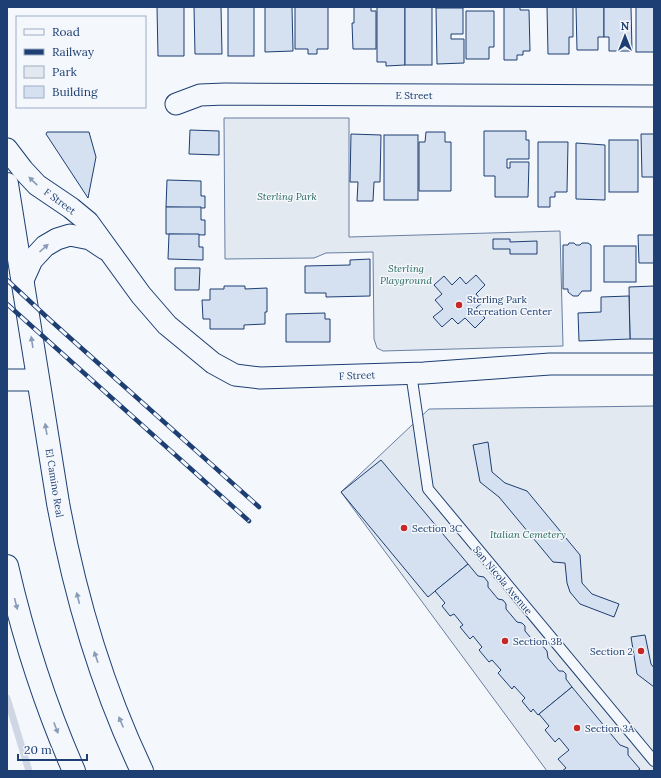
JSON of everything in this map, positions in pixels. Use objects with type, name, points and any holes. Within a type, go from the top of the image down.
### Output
[{"type":"main road","name":"El Camino Real","points":[[7,184],[67,552],[80,603],[106,686],[142,771]]},
{"type":"main road","points":[[7,566],[27,643],[49,710],[74,771]]},
{"type":"street","name":"E Street","points":[[176,104],[200,95],[226,94],[654,96]]},
{"type":"street","name":"F Street","points":[[7,149],[37,185],[71,208],[88,222],[141,295],[167,325],[213,363],[235,375],[260,378],[411,373],[550,364],[654,364]]},
{"type":"street","name":"F Street","points":[[23,280],[32,260],[45,246],[57,239],[70,235],[90,239],[112,254]]},
{"type":"street","points":[[7,380],[38,380]]},
{"type":"lane","name":"San Nicola Avenue","points":[[411,373],[428,489],[654,761]]},
{"type":"green space","name":"Sterling Park","points":[[224,118],[349,118],[349,237],[560,231],[563,346],[383,351],[377,348],[374,339],[373,252],[326,253],[314,258],[225,259]]},
{"type":"green space","name":"Italian Cemetery","points":[[654,406],[654,771],[547,771],[341,492],[429,409]]},
{"type":"building","points":[[157,7],[184,7],[184,56],[158,56]]},
{"type":"building","points":[[194,7],[221,7],[222,54],[195,54]]},
{"type":"building","points":[[228,7],[254,7],[254,56],[228,56]]},
{"type":"building","points":[[265,7],[292,7],[293,51],[265,52]]},
{"type":"building","points":[[295,7],[328,7],[328,49],[317,49],[317,54],[308,54],[308,49],[295,49]]},
{"type":"building","points":[[354,7],[371,7],[371,11],[376,11],[376,49],[353,49],[352,23],[354,23]]},
{"type":"building","points":[[377,7],[405,7],[405,65],[386,66],[386,62],[377,62]]},
{"type":"building","points":[[405,7],[432,7],[432,65],[405,65]]},
{"type":"building","points":[[504,7],[520,7],[520,10],[529,10],[530,51],[523,51],[523,55],[517,55],[517,60],[504,60]]},
{"type":"building","points":[[547,7],[573,7],[573,37],[569,37],[569,54],[548,54]]},
{"type":"building","points":[[576,7],[604,7],[604,37],[598,37],[598,50],[577,50]]},
{"type":"building","points":[[604,7],[631,7],[632,51],[609,51],[609,37],[604,37]]},
{"type":"building","points":[[636,7],[654,7],[654,52],[636,52]]},
{"type":"building","points":[[436,8],[463,8],[463,34],[451,34],[451,39],[464,39],[464,63],[437,64]]},
{"type":"building","points":[[466,11],[494,11],[494,47],[489,47],[489,59],[466,59]]},
{"type":"building","points":[[190,130],[219,131],[219,155],[189,154]]},
{"type":"building","points":[[484,131],[526,131],[526,140],[529,140],[529,159],[507,159],[507,168],[510,168],[510,162],[529,162],[528,197],[495,197],[495,176],[484,176]]},
{"type":"building","points":[[47,132],[89,132],[96,157],[88,198],[46,134]]},
{"type":"building","points":[[426,132],[445,132],[445,142],[451,142],[451,191],[419,191],[419,142],[425,142]]},
{"type":"building","points":[[351,134],[381,135],[380,182],[374,182],[373,201],[357,201],[358,182],[350,182]]},
{"type":"building","points":[[641,134],[654,134],[654,177],[642,177]]},
{"type":"building","points":[[384,135],[418,135],[418,200],[384,200]]},
{"type":"building","points":[[609,140],[638,140],[638,192],[609,192]]},
{"type":"building","points":[[538,142],[568,142],[567,192],[555,192],[555,197],[550,197],[550,207],[538,207]]},
{"type":"building","points":[[576,143],[605,145],[605,200],[576,199]]},
{"type":"building","points":[[167,180],[201,181],[201,196],[205,196],[205,208],[166,207]]},
{"type":"building","points":[[166,207],[201,207],[201,220],[205,220],[205,235],[166,234]]},
{"type":"building","points":[[169,234],[199,234],[199,247],[203,247],[203,260],[168,259]]},
{"type":"building","points":[[638,235],[654,235],[654,263],[639,263]]},
{"type":"building","points":[[493,239],[510,239],[510,242],[537,241],[537,254],[510,254],[510,249],[493,249]]},
{"type":"building","points":[[569,243],[580,245],[582,243],[588,243],[591,245],[591,291],[582,291],[578,296],[573,296],[568,292],[568,289],[563,289],[563,245],[568,245]]},
{"type":"building","points":[[604,246],[636,246],[636,282],[604,282]]},
{"type":"building","points":[[370,259],[370,296],[326,297],[326,293],[305,293],[305,266],[350,265],[350,260]]},
{"type":"building","points":[[175,268],[200,268],[199,290],[175,290]]},
{"type":"building","name":"Sterling Park Recreation Center","points":[[476,275],[485,285],[476,294],[483,302],[476,308],[485,318],[475,328],[465,318],[458,324],[452,318],[442,327],[433,317],[443,309],[435,300],[442,294],[434,285],[444,276],[452,285],[460,277],[466,284]]},
{"type":"building","points":[[224,286],[245,286],[245,289],[267,288],[267,312],[265,312],[265,324],[244,325],[244,329],[210,329],[210,319],[203,319],[202,300],[210,300],[210,289],[224,289]]},
{"type":"building","points":[[654,286],[654,339],[630,339],[629,287]]},
{"type":"building","points":[[629,296],[630,339],[579,341],[578,313],[601,312],[601,297]]},
{"type":"building","points":[[325,313],[325,319],[330,319],[330,342],[286,342],[286,314]]},
{"type":"building","points":[[488,442],[492,472],[505,483],[527,491],[580,555],[582,583],[592,594],[619,604],[614,617],[580,604],[570,592],[567,583],[565,563],[553,562],[499,497],[480,482],[473,445]]},
{"type":"building","name":"Section 3C","points":[[381,460],[468,564],[428,597],[341,492]]},
{"type":"building","name":"Section 3B","points":[[468,564],[478,576],[484,577],[488,582],[488,587],[498,599],[503,600],[506,604],[506,609],[517,622],[522,623],[525,626],[525,631],[536,644],[541,644],[547,651],[548,658],[559,671],[563,671],[566,674],[566,679],[572,687],[538,715],[533,709],[531,712],[522,701],[525,698],[514,686],[512,689],[498,673],[501,670],[492,660],[489,662],[479,650],[482,647],[473,636],[470,639],[460,627],[463,625],[454,614],[450,616],[442,606],[445,603],[435,591]]},
{"type":"building","name":"Section 2","points":[[645,635],[651,664],[654,668],[654,687],[637,674],[631,637]]},
{"type":"building","name":"Section 3A","points":[[572,687],[620,745],[628,748],[628,755],[640,769],[637,771],[562,771],[566,768],[558,759],[569,750],[559,738],[555,742],[545,730],[549,726],[539,714]]},
{"type":"waterway","points":[[7,698],[29,771]]},
{"type":"railway","points":[[7,280],[259,507]]},
{"type":"railway","points":[[7,304],[249,521]]},
{"type":"place","name":"Sterling Park Recreation Center","points":[[459,305]]},
{"type":"place","name":"Section 3C","points":[[404,528]]},
{"type":"place","name":"Section 3B","points":[[505,641]]},
{"type":"place","name":"Section 2","points":[[641,651]]},
{"type":"place","name":"Section 3A","points":[[577,728]]},
{"type":"park label","name":"Sterling Playground","points":[[406,274]]}]
